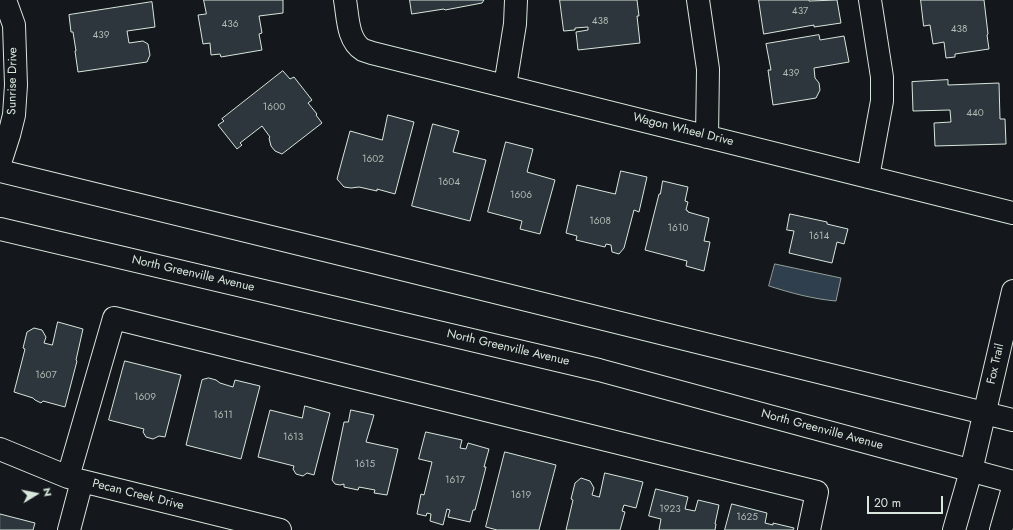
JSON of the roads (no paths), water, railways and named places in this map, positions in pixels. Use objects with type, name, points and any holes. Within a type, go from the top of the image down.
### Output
[{"type":"main road","name":"Sunrise Drive","points":[[0,163],[14,115],[16,85],[14,25],[4,0]]},
{"type":"main road","name":"Wagon Wheel Drive","points":[[345,0],[350,34],[355,42],[363,49],[372,53],[1013,213]]},
{"type":"main road","points":[[505,86],[515,24],[516,0]]},
{"type":"main road","points":[[698,0],[708,69],[707,137]]},
{"type":"main road","points":[[868,177],[882,101],[882,77],[870,0]]},
{"type":"main road","points":[[0,171],[380,263],[1013,420]]},
{"type":"main road","name":"North Greenville Avenue","points":[[0,228],[599,370],[1013,482]]},
{"type":"main road","name":"Fox Trail","points":[[954,530],[971,471],[1013,291]]},
{"type":"main road","points":[[69,530],[75,479],[114,318],[817,492],[809,530]]},
{"type":"main road","name":"Pecan Creek Drive","points":[[0,449],[75,479],[235,525],[280,530]]},
{"type":"main road","points":[[1001,530],[1013,488]]},
{"type":"water","points":[[775,264],[841,278],[836,301],[819,299],[769,286]]}]
